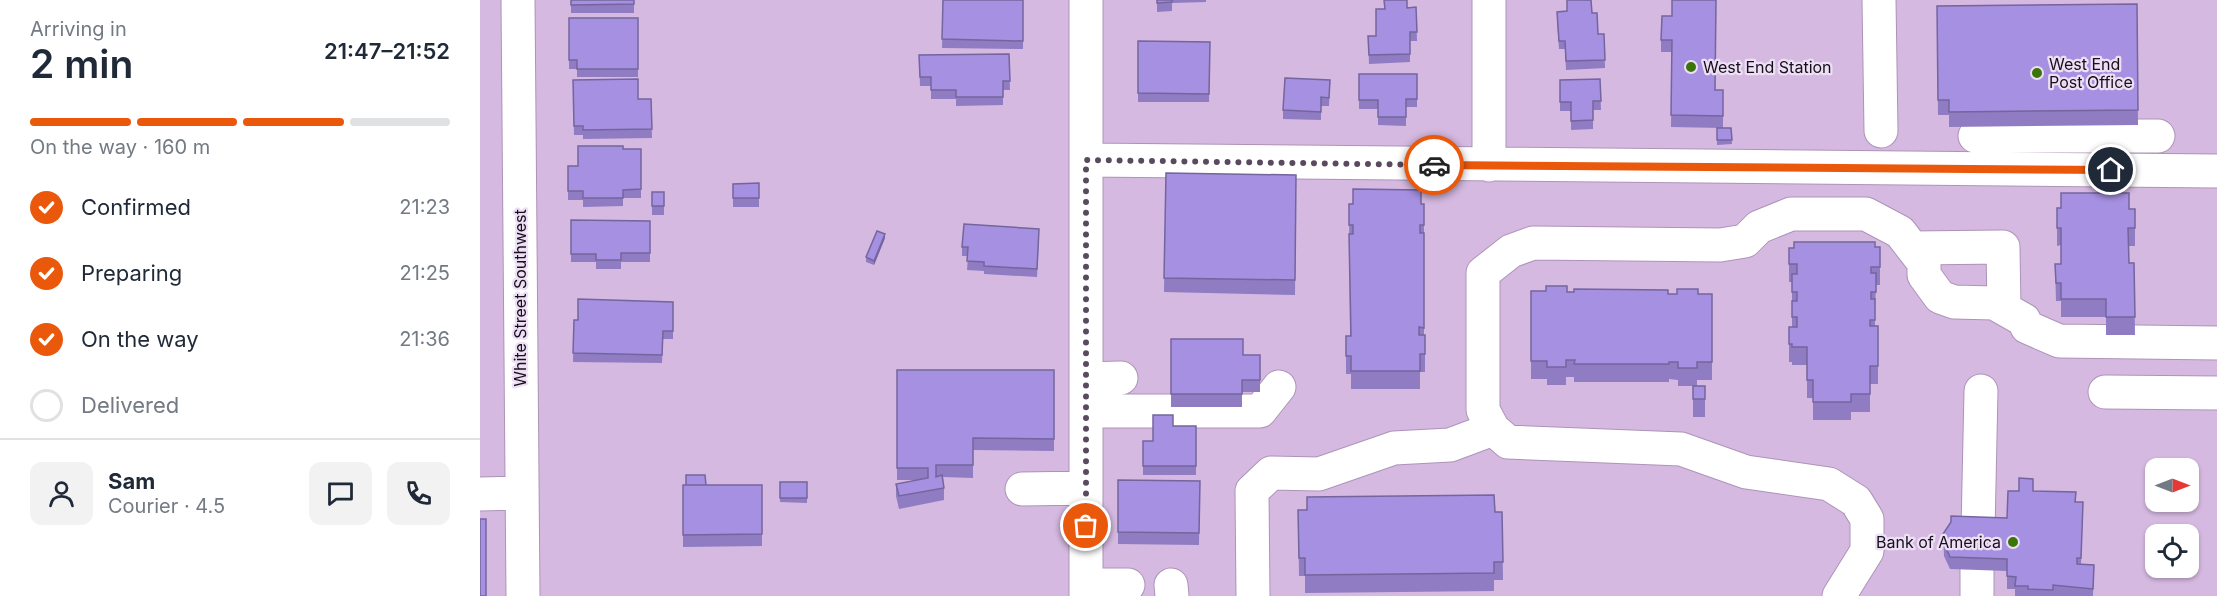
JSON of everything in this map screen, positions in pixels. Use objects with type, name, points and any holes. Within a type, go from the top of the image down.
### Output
[{"type":"street","name":"White Street Southwest","points":[[518,0],[523,596]]},
{"type":"street","points":[[1086,0],[1086,590],[1128,585]]},
{"type":"street","points":[[1489,0],[1489,165]]},
{"type":"street","points":[[1879,0],[1881,131]]},
{"type":"street","points":[[1975,136],[2158,151],[2217,171]]},
{"type":"street","points":[[1086,160],[1489,165],[2158,151]]},
{"type":"street","points":[[1839,596],[1867,551],[1867,519],[1856,501],[1829,484],[1746,472],[1681,449],[1508,442],[1493,429],[1483,410],[1483,273],[1511,251],[1533,243],[1720,245],[1745,241],[1760,227],[1791,214],[1866,214],[1900,232],[1924,263],[1924,275],[1940,297],[1954,302],[1994,303],[2024,320],[2027,327],[2059,341],[2217,343]]},
{"type":"street","points":[[1913,248],[2003,247],[2004,308]]},
{"type":"street","points":[[1086,379],[1121,378]]},
{"type":"street","points":[[1086,411],[1260,411],[1280,387]]},
{"type":"street","points":[[1978,530],[1981,391]]},
{"type":"street","points":[[2105,392],[2217,393]]},
{"type":"street","points":[[1252,596],[1252,491],[1271,473],[1319,474],[1394,448],[1450,445],[1493,429]]},
{"type":"street","points":[[1022,489],[1086,488]]},
{"type":"street","points":[[480,494],[522,493]]},
{"type":"building","points":[[571,0],[634,0],[634,4],[571,5]]},
{"type":"building","points":[[943,0],[1023,0],[1023,41],[942,39]]},
{"type":"building","points":[[1157,0],[1172,0],[1172,2],[1157,3]]},
{"type":"building","points":[[1384,0],[1407,0],[1407,8],[1416,7],[1417,32],[1410,32],[1410,54],[1369,55],[1368,36],[1376,36],[1376,9],[1385,9]]},
{"type":"building","points":[[1567,0],[1591,0],[1592,13],[1597,13],[1598,34],[1604,34],[1605,60],[1566,61],[1565,41],[1559,41],[1557,12],[1567,11]]},
{"type":"building","points":[[1672,0],[1716,0],[1715,90],[1723,90],[1723,116],[1671,115],[1672,40],[1661,40],[1662,16],[1672,16]]},
{"type":"building","points":[[2137,4],[2138,110],[1949,112],[1949,100],[1938,100],[1937,6]]},
{"type":"building","points":[[569,18],[638,18],[638,69],[577,69],[577,60],[569,60]]},
{"type":"building","points":[[1138,41],[1210,42],[1209,94],[1138,93]]},
{"type":"building","points":[[1009,54],[1010,81],[1003,81],[1003,97],[956,97],[956,90],[931,90],[931,77],[920,77],[919,55]]},
{"type":"building","points":[[1359,74],[1417,74],[1417,99],[1406,99],[1406,117],[1378,117],[1378,100],[1359,100]]},
{"type":"building","points":[[1285,78],[1330,80],[1329,98],[1321,97],[1321,112],[1283,110]]},
{"type":"building","points":[[638,79],[638,99],[651,99],[652,129],[583,130],[583,126],[574,126],[573,80]]},
{"type":"building","points":[[1600,79],[1601,101],[1593,101],[1593,120],[1571,121],[1571,102],[1560,102],[1560,80]]},
{"type":"building","points":[[1717,128],[1731,128],[1732,140],[1717,140]]},
{"type":"building","points":[[578,146],[623,146],[623,149],[641,149],[641,189],[623,190],[623,198],[583,198],[583,191],[568,191],[568,166],[578,166]]},
{"type":"building","points":[[1166,173],[1296,175],[1295,280],[1164,278]]},
{"type":"building","points":[[759,183],[759,198],[733,198],[733,184]]},
{"type":"building","points":[[1353,189],[1421,190],[1421,204],[1424,204],[1424,225],[1420,225],[1420,233],[1424,233],[1424,328],[1419,327],[1419,335],[1425,335],[1425,354],[1420,354],[1420,371],[1351,371],[1351,356],[1346,356],[1346,336],[1351,336],[1349,234],[1353,234],[1353,225],[1349,225],[1349,204],[1353,204]]},
{"type":"building","points":[[652,192],[664,192],[664,206],[652,206]]},
{"type":"building","points":[[2061,193],[2129,193],[2129,209],[2135,209],[2135,228],[2128,228],[2129,263],[2134,263],[2135,317],[2106,317],[2106,299],[2061,299],[2061,283],[2056,283],[2055,264],[2061,264],[2061,228],[2057,228],[2057,208],[2061,208]]},
{"type":"building","points":[[571,220],[650,221],[650,253],[621,253],[621,260],[596,260],[596,254],[571,254]]},
{"type":"building","points":[[964,224],[1039,229],[1037,269],[984,266],[984,262],[967,261],[968,247],[962,247]]},
{"type":"building","points":[[877,231],[885,234],[874,261],[866,257]]},
{"type":"building","points":[[1794,242],[1875,242],[1875,247],[1880,247],[1880,267],[1871,267],[1871,273],[1876,273],[1876,292],[1871,292],[1871,299],[1875,299],[1875,320],[1870,320],[1870,326],[1878,326],[1878,366],[1870,366],[1870,394],[1851,394],[1851,402],[1813,402],[1813,380],[1807,380],[1807,347],[1792,347],[1792,344],[1789,344],[1789,327],[1797,327],[1797,317],[1792,317],[1792,301],[1797,301],[1797,292],[1792,292],[1792,274],[1797,274],[1797,264],[1789,264],[1789,248],[1794,248]]},
{"type":"building","points":[[1546,286],[1567,286],[1567,292],[1574,292],[1574,289],[1668,290],[1668,294],[1677,294],[1677,289],[1698,289],[1698,294],[1712,294],[1712,362],[1697,362],[1697,368],[1678,368],[1678,362],[1669,362],[1669,364],[1574,364],[1575,360],[1566,360],[1566,367],[1547,367],[1547,361],[1531,361],[1531,291],[1546,291]]},
{"type":"building","points":[[578,299],[673,302],[673,331],[663,331],[662,355],[573,353],[574,320],[578,320]]},
{"type":"building","points":[[1171,339],[1243,339],[1243,355],[1260,355],[1260,380],[1242,380],[1242,394],[1171,394]]},
{"type":"building","points":[[897,370],[1054,370],[1054,439],[973,438],[973,465],[936,465],[936,477],[942,475],[944,488],[899,496],[896,484],[928,478],[928,468],[897,468]]},
{"type":"building","points":[[1693,386],[1705,386],[1705,399],[1693,399]]},
{"type":"building","points":[[1153,415],[1173,415],[1173,426],[1196,426],[1196,466],[1143,466],[1143,441],[1153,441]]},
{"type":"building","points":[[686,475],[705,475],[706,485],[686,485]]},
{"type":"building","name":"Bank of America","points":[[2019,478],[2033,479],[2033,491],[2076,492],[2075,502],[2083,502],[2081,558],[2077,558],[2077,564],[2094,565],[2093,589],[2053,585],[2053,590],[2028,589],[2028,586],[2015,586],[2016,577],[2007,576],[2007,559],[1950,557],[1943,534],[1951,522],[1951,516],[2007,518],[2008,491],[2019,491]]},
{"type":"building","points":[[1118,480],[1200,481],[1199,533],[1118,532]]},
{"type":"building","points":[[780,482],[807,482],[807,498],[780,498]]},
{"type":"building","points":[[683,485],[762,485],[762,534],[683,535]]},
{"type":"building","points":[[1494,495],[1495,512],[1502,512],[1503,562],[1494,562],[1494,573],[1305,575],[1305,558],[1299,558],[1298,510],[1307,510],[1307,497]]},
{"type":"building","points":[[480,519],[486,519],[486,596],[480,596]]},
{"type":"way so far","points":[[1086,526],[1086,160],[1434,165]]},
{"type":"place","name":"West End Station","points":[[1691,67]]},
{"type":"place","name":"West End Post Office","points":[[2037,73]]},
{"type":"place","name":"Bank of America","points":[[2013,542]]},
{"type":"route","points":[[1434,165],[2111,170]]}]
